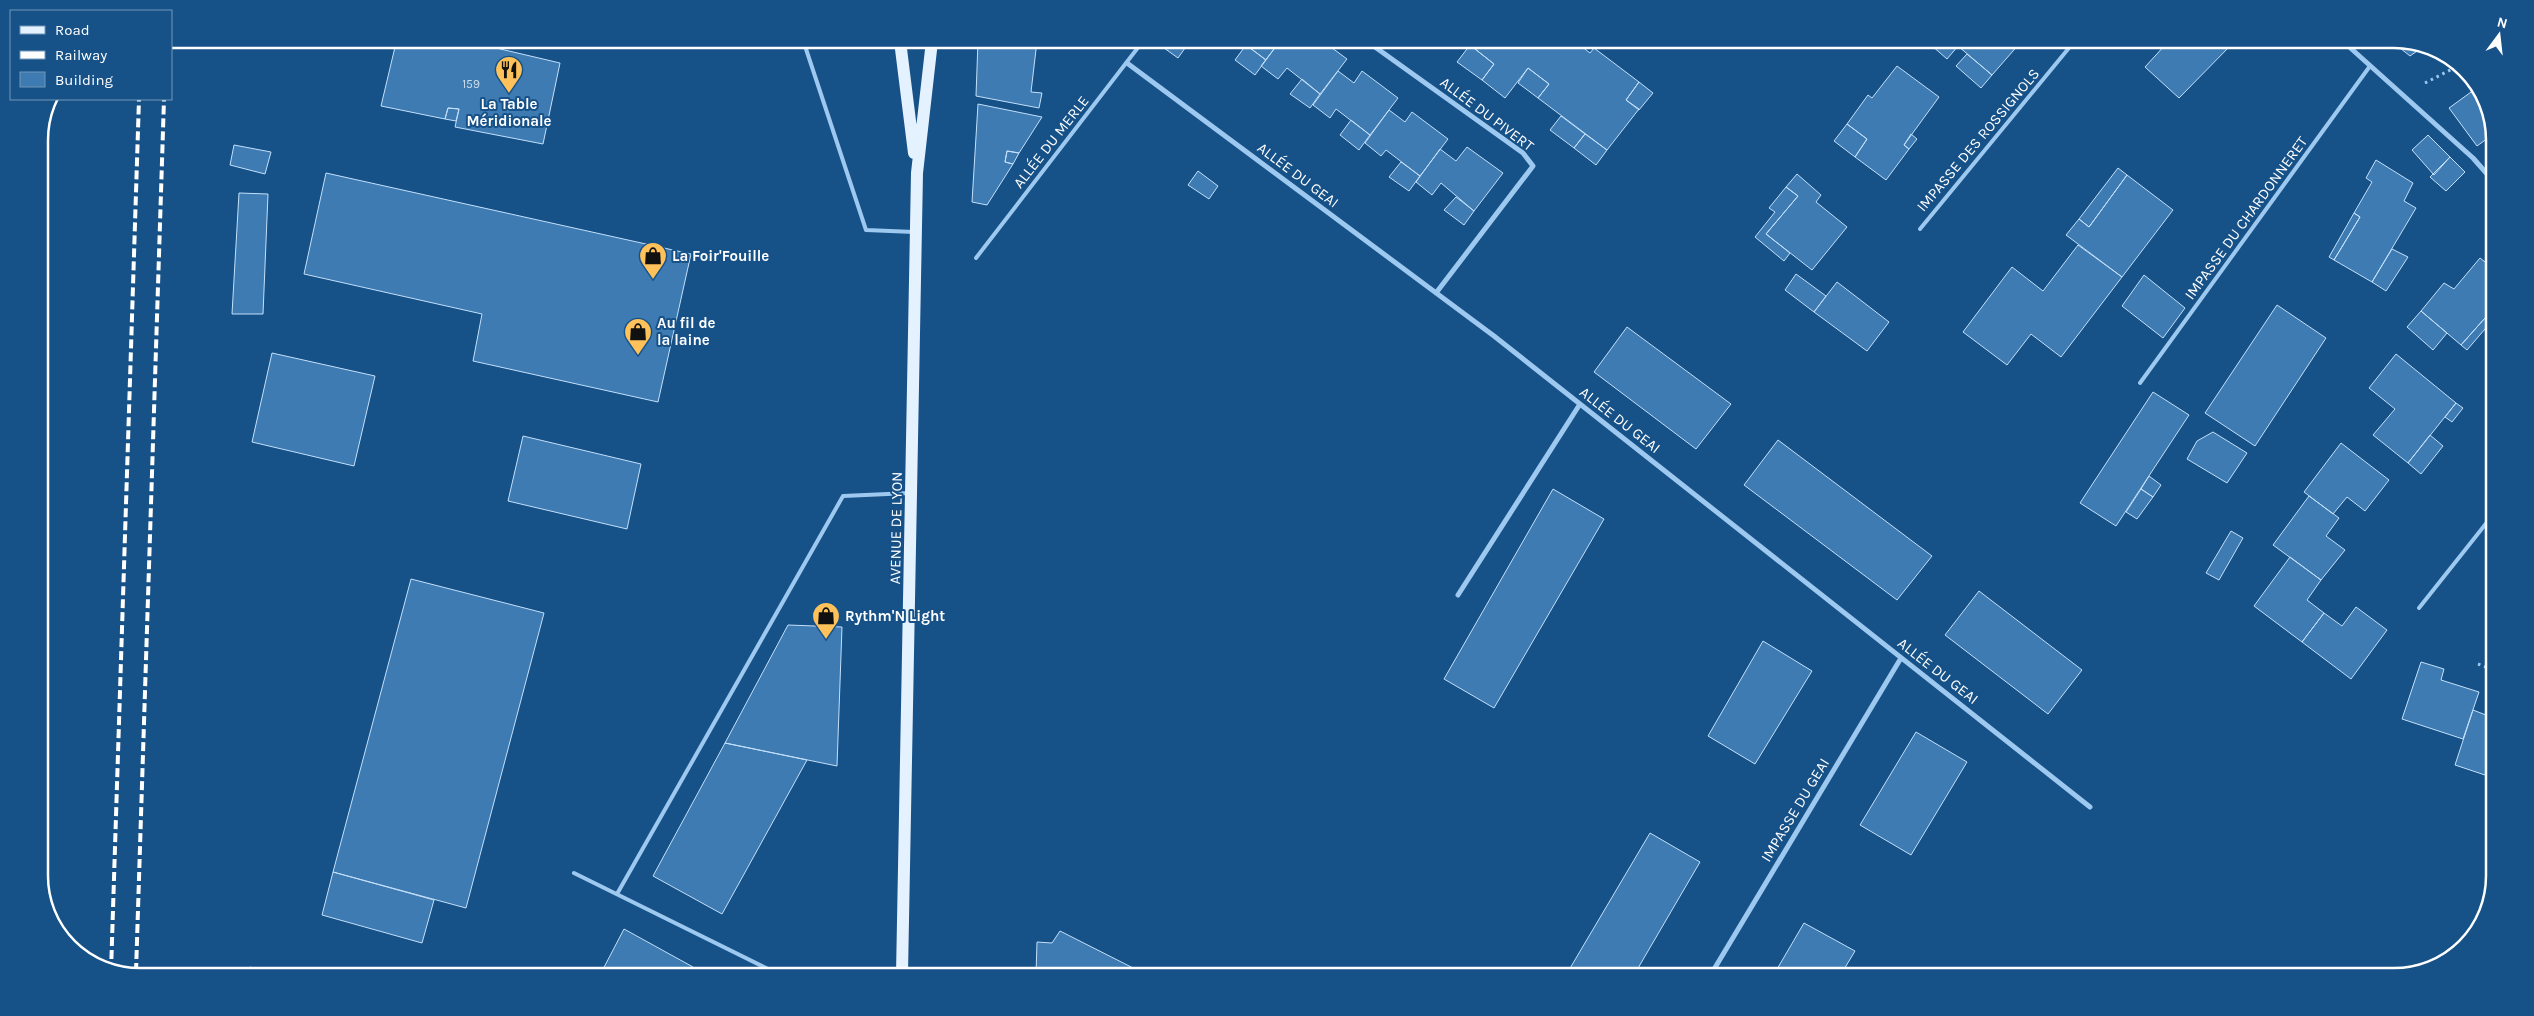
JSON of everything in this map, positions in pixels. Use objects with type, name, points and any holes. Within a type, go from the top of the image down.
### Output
[{"type":"main road","name":"AVENUE DE LYON","points":[[901,48],[917,173]]},
{"type":"main road","name":"AVENUE DE LYON","points":[[902,968],[913,492],[917,173],[931,48]]},
{"type":"street","name":"ALLÉE DU PIVERT","points":[[1376,48],[1523,153],[1534,166],[1436,293]]},
{"type":"street","points":[[2350,48],[2473,158],[2486,173]]},
{"type":"street","name":"ALLÉE DU GEAI","points":[[1127,63],[1436,293],[1580,404],[2090,807]]},
{"type":"street","points":[[1458,595],[1580,404]]},
{"type":"street","name":"IMPASSE DU GEAI","points":[[1715,968],[1901,658]]},
{"type":"lane","points":[[806,48],[866,230],[916,232]]},
{"type":"lane","name":"ALLÉE DU MERLE","points":[[976,258],[1138,48]]},
{"type":"lane","name":"IMPASSE DES ROSSIGNOLS","points":[[1920,229],[2069,48]]},
{"type":"lane","name":"IMPASSE DU CHARDONNERET","points":[[2140,383],[2370,66]]},
{"type":"lane","points":[[617,894],[843,496],[913,492]]},
{"type":"lane","points":[[2419,608],[2486,524]]},
{"type":"lane","points":[[574,873],[766,968]]},
{"type":"path","points":[[2402,94],[2452,69]]},
{"type":"path","points":[[2478,664],[2486,666]]},
{"type":"building","points":[[395,48],[496,48],[560,63],[543,144],[455,127],[459,109],[448,108],[445,119],[381,106]]},
{"type":"building","points":[[978,48],[1036,48],[1031,92],[1042,93],[1039,108],[976,96]]},
{"type":"building","points":[[1164,48],[1185,48],[1178,58]]},
{"type":"building","points":[[1244,48],[1250,48],[1266,60],[1255,75],[1235,60]]},
{"type":"building","points":[[1250,48],[1275,48],[1266,60]]},
{"type":"building","points":[[1275,48],[1332,48],[1347,59],[1320,94],[1287,68],[1278,79],[1261,66]]},
{"type":"building","points":[[1468,48],[1474,48],[1494,64],[1482,80],[1457,62]]},
{"type":"building","points":[[1474,48],[1584,48],[1590,53],[1594,48],[1639,82],[1626,100],[1639,109],[1607,150],[1538,98],[1549,84],[1528,68],[1505,98],[1482,80],[1494,64]]},
{"type":"building","points":[[1934,48],[1956,48],[1947,59]]},
{"type":"building","points":[[1960,48],[2016,48],[1992,75]]},
{"type":"building","points":[[2162,48],[2228,48],[2179,98],[2145,67]]},
{"type":"building","points":[[2400,48],[2417,51],[2410,56]]},
{"type":"building","points":[[1967,54],[1992,75],[1981,88],[1956,66]]},
{"type":"building","points":[[1897,66],[1939,97],[1904,145],[1909,149],[1886,180],[1855,157],[1867,139],[1847,124],[1868,95],[1872,98]]},
{"type":"building","points":[[1528,68],[1549,84],[1538,98],[1518,83]]},
{"type":"building","points":[[1338,71],[1354,83],[1362,71],[1398,98],[1370,135],[1336,109],[1330,118],[1313,105]]},
{"type":"building","points":[[1302,79],[1320,94],[1310,108],[1290,94]]},
{"type":"building","points":[[1639,82],[1653,93],[1639,110],[1626,100]]},
{"type":"building","points":[[2472,91],[2482,110],[2486,140],[2477,146],[2449,108]]},
{"type":"building","points":[[978,104],[1042,117],[1019,153],[1007,151],[1005,162],[1013,164],[987,205],[972,202]]},
{"type":"building","points":[[448,108],[459,109],[456,121],[445,119]]},
{"type":"building","points":[[1389,110],[1405,122],[1412,112],[1448,139],[1420,176],[1386,150],[1381,156],[1365,143]]},
{"type":"building","points":[[1561,116],[1585,134],[1574,148],[1550,130]]},
{"type":"building","points":[[1351,120],[1370,135],[1359,150],[1340,135]]},
{"type":"building","points":[[1847,124],[1867,139],[1855,157],[1834,141]]},
{"type":"building","points":[[1585,134],[1607,150],[1596,165],[1574,148]]},
{"type":"building","points":[[1911,134],[1917,139],[1909,149],[1904,145]]},
{"type":"building","points":[[2428,135],[2450,157],[2434,175],[2412,150]]},
{"type":"building","points":[[234,145],[271,152],[265,174],[230,165]]},
{"type":"building","points":[[1467,147],[1503,173],[1474,211],[1441,183],[1432,195],[1416,182],[1440,149],[1456,161]]},
{"type":"building","points":[[1007,151],[1019,153],[1013,164],[1005,162]]},
{"type":"building","points":[[2450,157],[2465,172],[2446,191],[2430,177]]},
{"type":"building","points":[[2376,160],[2413,183],[2404,201],[2416,208],[2372,282],[2334,260],[2360,217],[2354,213],[2372,182],[2366,178]]},
{"type":"building","points":[[1401,162],[1420,176],[1409,191],[1389,177]]},
{"type":"building","points":[[2118,168],[2127,175],[2089,227],[2079,219]]},
{"type":"building","points":[[1198,171],[1218,186],[1209,199],[1188,185]]},
{"type":"building","points":[[326,173],[691,254],[658,402],[473,361],[482,314],[304,274]]},
{"type":"building","points":[[1797,174],[1821,195],[1816,202],[1847,227],[1812,270],[1766,234],[1798,196],[1786,187]]},
{"type":"building","points":[[2127,175],[2173,210],[2122,277],[2066,235],[2079,219],[2089,227]]},
{"type":"building","points":[[1786,187],[1798,196],[1766,234],[1790,253],[1784,261],[1755,237],[1775,212],[1769,208]]},
{"type":"building","points":[[239,193],[268,194],[263,314],[232,314]]},
{"type":"building","points":[[1456,197],[1474,211],[1464,225],[1444,210]]},
{"type":"building","points":[[2354,213],[2360,217],[2334,260],[2329,257]]},
{"type":"building","points":[[2078,245],[2122,277],[2061,357],[2031,334],[2007,365],[1963,332],[2012,267],[2043,291]]},
{"type":"building","points":[[2392,249],[2408,257],[2386,291],[2372,282]]},
{"type":"building","points":[[2480,258],[2486,263],[2486,319],[2461,345],[2421,311],[2444,283],[2454,289]]},
{"type":"building","points":[[1796,274],[1826,296],[1814,312],[1785,290]]},
{"type":"building","points":[[2144,275],[2185,308],[2163,338],[2122,306]]},
{"type":"building","points":[[1837,282],[1889,322],[1867,351],[1814,312]]},
{"type":"building","points":[[2277,305],[2326,338],[2255,446],[2205,413]]},
{"type":"building","points":[[2421,311],[2447,333],[2433,350],[2407,327]]},
{"type":"building","points":[[2486,319],[2486,328],[2467,350],[2461,345]]},
{"type":"building","points":[[1627,327],[1731,404],[1696,449],[1594,372]]},
{"type":"building","points":[[272,353],[375,376],[354,466],[252,442]]},
{"type":"building","points":[[2396,354],[2456,403],[2408,463],[2373,435],[2395,409],[2369,388]]},
{"type":"building","points":[[2153,392],[2189,415],[2116,526],[2080,503]]},
{"type":"building","points":[[2456,403],[2463,408],[2452,422],[2445,417]]},
{"type":"building","points":[[2213,432],[2247,453],[2227,483],[2187,459],[2197,441]]},
{"type":"building","points":[[2430,435],[2443,446],[2421,474],[2408,463]]},
{"type":"building","points":[[523,436],[641,464],[627,529],[508,501]]},
{"type":"building","points":[[1778,440],[1932,556],[1897,600],[1744,485]]},
{"type":"building","points":[[2341,443],[2389,480],[2365,511],[2347,497],[2333,514],[2304,492]]},
{"type":"building","points":[[2149,476],[2161,485],[2153,497],[2141,489]]},
{"type":"building","points":[[1553,489],[1604,519],[1494,708],[1444,679]]},
{"type":"building","points":[[2141,489],[2153,497],[2137,519],[2126,512]]},
{"type":"building","points":[[2309,496],[2339,518],[2326,536],[2345,550],[2321,580],[2273,545]]},
{"type":"building","points":[[2231,531],[2243,538],[2219,580],[2206,573]]},
{"type":"building","points":[[2290,557],[2321,580],[2307,600],[2324,613],[2302,642],[2254,606]]},
{"type":"building","points":[[411,579],[544,613],[466,908],[333,872]]},
{"type":"building","points":[[1979,591],[2082,670],[2048,714],[1945,635]]},
{"type":"building","points":[[2356,607],[2387,630],[2351,679],[2302,642],[2324,613],[2342,626]]},
{"type":"building","points":[[788,625],[842,627],[837,766],[725,743]]},
{"type":"building","points":[[1763,641],[1812,671],[1755,764],[1708,736]]},
{"type":"building","points":[[2421,662],[2444,669],[2441,680],[2479,692],[2463,739],[2402,719]]},
{"type":"building","points":[[2473,710],[2486,715],[2486,775],[2455,765]]},
{"type":"building","points":[[1916,732],[1967,762],[1911,855],[1860,825]]},
{"type":"building","points":[[725,743],[807,760],[722,914],[653,876]]},
{"type":"building","points":[[1650,833],[1700,862],[1638,968],[1570,968]]},
{"type":"building","points":[[333,872],[434,900],[422,943],[322,915]]},
{"type":"building","points":[[1804,923],[1855,951],[1845,968],[1778,968]]},
{"type":"building","points":[[624,929],[693,967],[692,968],[604,968]]},
{"type":"building","points":[[1060,931],[1133,968],[1036,968],[1037,942],[1052,943]]},
{"type":"railway","points":[[111,964],[139,100]]},
{"type":"railway","points":[[136,968],[164,100]]},
{"type":"place","name":"La Table Méridionale","points":[[509,94]]},
{"type":"place","name":"La Foir'Fouille","points":[[653,280]]},
{"type":"place","name":"Au fil de la laine","points":[[638,356]]},
{"type":"place","name":"Rythm'N Light","points":[[826,640]]}]
